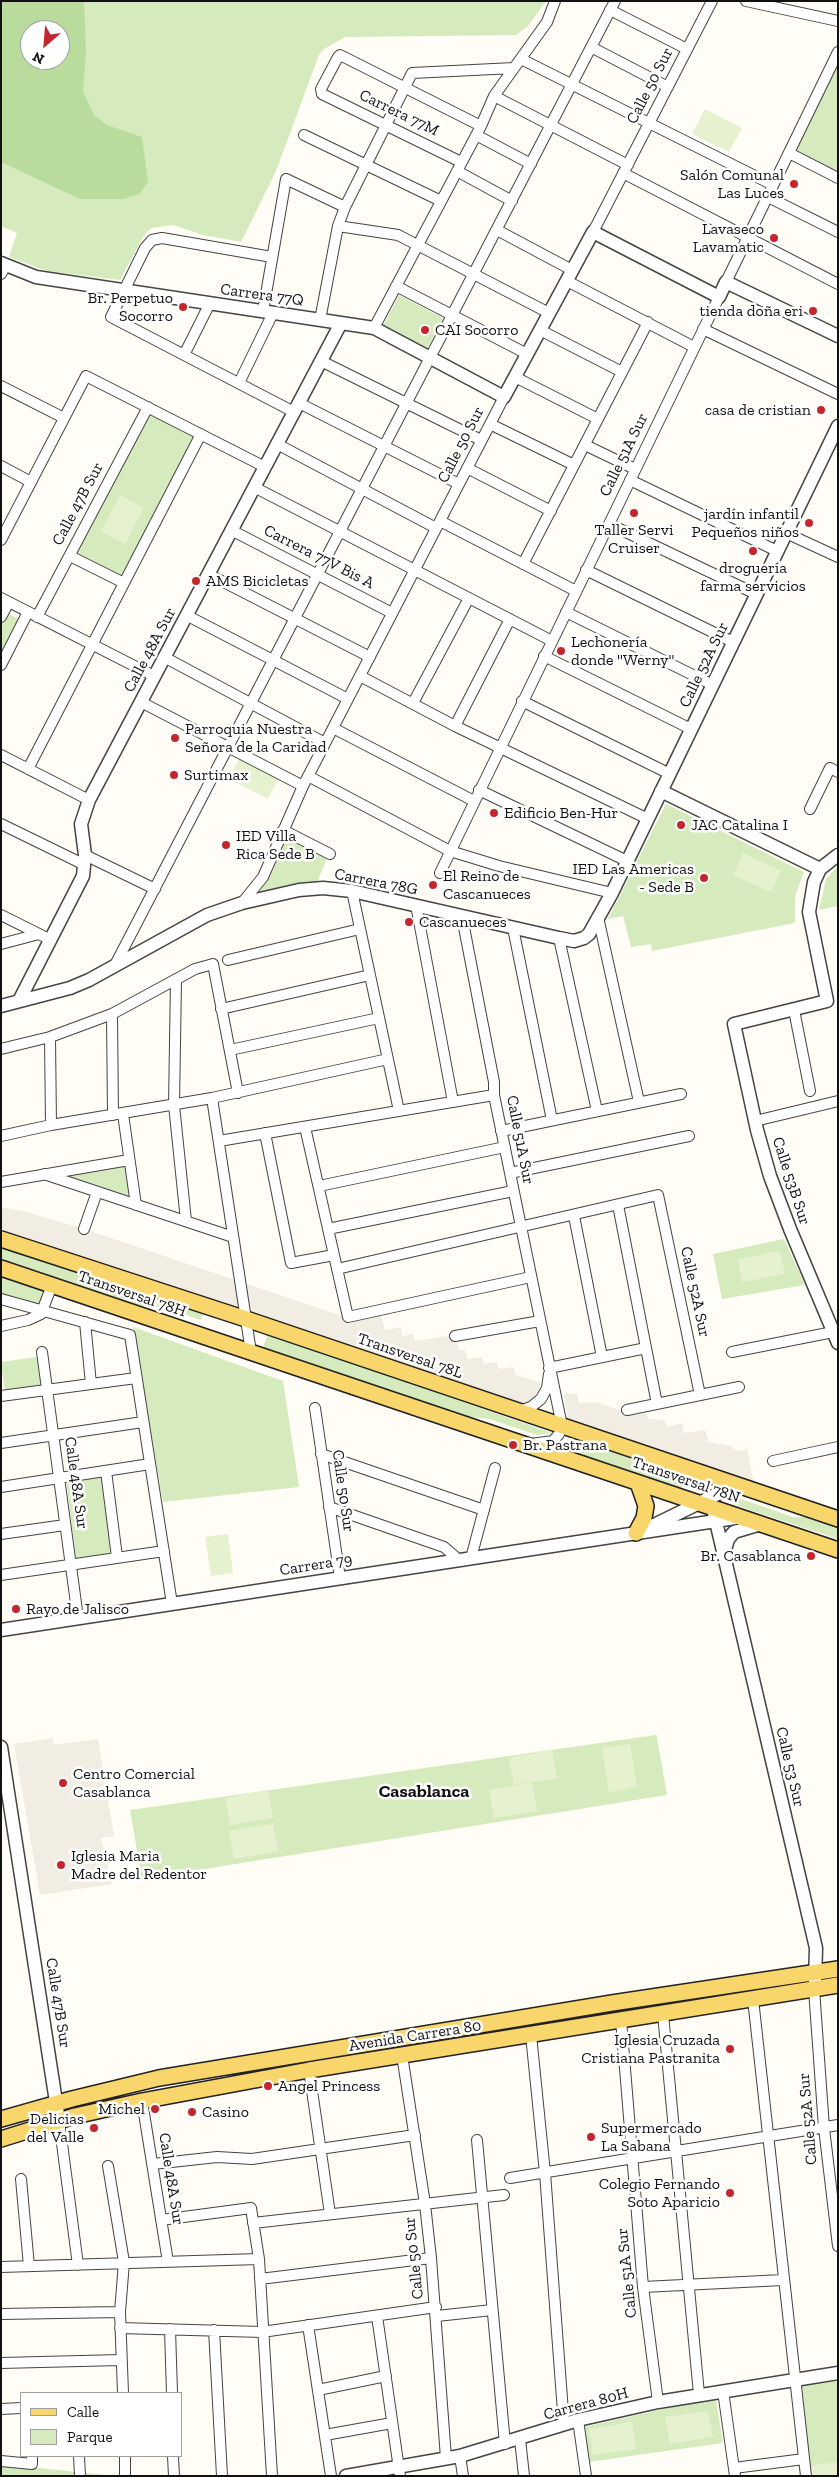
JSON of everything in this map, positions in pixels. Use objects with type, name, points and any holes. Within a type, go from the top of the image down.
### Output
[{"type":"main road","name":"Transversal 78H","points":[[1,1239],[246,1318]]},
{"type":"main road","name":"Transversal 78H","points":[[1,1268],[251,1352]]},
{"type":"main road","name":"Transversal 78L","points":[[246,1318],[562,1426]]},
{"type":"main road","points":[[251,1352],[523,1444]]},
{"type":"main road","name":"Transversal 78N","points":[[562,1426],[736,1485],[834,1515]]},
{"type":"main road","name":"Transversal 78N","points":[[523,1444],[638,1482],[709,1511],[742,1517],[838,1550]]},
{"type":"main road","points":[[636,1533],[644,1518],[646,1506],[638,1482]]},
{"type":"main road","name":"Avenida Carrera 80","points":[[1,2119],[159,2078],[536,2015],[838,1969]]},
{"type":"main road","name":"Avenida Carrera 80","points":[[1,2139],[59,2121],[142,2101],[309,2070],[402,2055],[532,2039],[621,2020],[838,1985]]},
{"type":"main road","points":[[532,2039],[536,2015]]},
{"type":"main road","points":[[520,2018],[532,2039]]},
{"type":"main road","points":[[336,2049],[338,2066]]},
{"type":"street","points":[[374,328],[459,167],[494,96],[547,22],[555,1]]},
{"type":"street","name":"Calle 50 Sur","points":[[242,903],[263,878],[308,776],[712,1]]},
{"type":"street","points":[[746,1],[838,22]]},
{"type":"street","points":[[114,967],[613,6],[687,49]]},
{"type":"street","points":[[591,47],[668,86]]},
{"type":"street","name":"Carrera 77M","points":[[405,88],[340,55],[321,89],[322,94],[386,125],[512,200]]},
{"type":"street","name":"Calle 51A Sur","points":[[440,873],[694,347],[837,57]]},
{"type":"street","points":[[521,58],[773,185]]},
{"type":"street","points":[[320,320],[338,226],[345,207],[412,73],[514,68]]},
{"type":"street","points":[[405,88],[478,130],[531,164]]},
{"type":"street","points":[[494,96],[551,125],[748,237],[838,284]]},
{"type":"street","points":[[304,135],[441,201]]},
{"type":"street","points":[[789,153],[838,178]]},
{"type":"street","points":[[239,383],[268,312],[272,257],[286,179],[345,207]]},
{"type":"street","points":[[768,197],[838,232]]},
{"type":"street","points":[[338,226],[398,235],[549,313]]},
{"type":"street","points":[[497,230],[648,322],[694,347]]},
{"type":"street","points":[[593,232],[719,297]]},
{"type":"street","points":[[272,257],[162,238],[152,240],[145,248],[111,317],[239,383],[385,446],[459,484]]},
{"type":"street","name":"Carrera 77Q","points":[[3,268],[36,277],[374,328],[504,397]]},
{"type":"street","points":[[726,282],[838,336]]},
{"type":"street","points":[[396,286],[527,354]]},
{"type":"street","points":[[184,355],[210,303]]},
{"type":"street","points":[[523,564],[648,322]]},
{"type":"street","name":"Calle 48A Sur","points":[[19,1001],[79,886],[85,860],[81,824],[89,800],[341,323]]},
{"type":"street","points":[[703,329],[838,394]]},
{"type":"street","points":[[540,330],[622,372]]},
{"type":"street","points":[[321,360],[482,440]]},
{"type":"street","points":[[1,540],[86,376],[265,467]]},
{"type":"street","points":[[515,377],[598,418]]},
{"type":"street","points":[[1,386],[64,418]]},
{"type":"street","name":"Calle 47B Sur","points":[[1,665],[70,556],[148,408]]},
{"type":"street","points":[[490,424],[574,465]]},
{"type":"street","name":"Calle 52A Sur","points":[[584,938],[589,934],[612,893],[838,426]]},
{"type":"street","points":[[28,769],[201,434]]},
{"type":"street","points":[[277,444],[362,489],[523,564],[576,591]]},
{"type":"street","points":[[584,445],[635,469]]},
{"type":"street","points":[[1,466],[31,482]]},
{"type":"street","points":[[467,468],[550,511]]},
{"type":"street","points":[[630,480],[777,551]]},
{"type":"street","points":[[254,487],[552,641]]},
{"type":"street","points":[[609,524],[756,594]]},
{"type":"street","name":"Carrera 77V Bis A","points":[[232,530],[392,613]]},
{"type":"street","points":[[786,532],[838,557]]},
{"type":"street","points":[[70,556],[124,583]]},
{"type":"street","points":[[586,570],[733,642]]},
{"type":"street","points":[[208,574],[370,657]]},
{"type":"street","points":[[413,704],[469,598]]},
{"type":"street","points":[[1,617],[5,600],[154,676]]},
{"type":"street","points":[[566,612],[713,685]]},
{"type":"street","points":[[186,615],[348,699]]},
{"type":"street","points":[[455,726],[510,619]]},
{"type":"street","points":[[544,656],[691,729]]},
{"type":"street","points":[[164,657],[325,743]]},
{"type":"street","points":[[360,676],[455,726],[648,819]]},
{"type":"street","points":[[522,701],[670,774]]},
{"type":"street","points":[[141,702],[303,786]]},
{"type":"street","points":[[333,728],[474,801]]},
{"type":"street","points":[[1,755],[89,800]]},
{"type":"street","points":[[810,809],[834,770]]},
{"type":"street","points":[[308,776],[450,851],[499,866],[612,893]]},
{"type":"street","points":[[479,790],[627,861]]},
{"type":"street","points":[[661,791],[820,869]]},
{"type":"street","points":[[1,824],[155,889]]},
{"type":"street","points":[[283,830],[330,854]]},
{"type":"street","points":[[810,1091],[794,1010],[832,1001],[809,912],[814,882],[820,869],[838,855]]},
{"type":"street","name":"Carrera 78G","points":[[1,1006],[70,988],[114,967],[207,915],[242,903],[299,890],[323,888],[352,891],[559,938],[574,941],[584,938]]},
{"type":"street","points":[[352,891],[398,1111]]},
{"type":"street","points":[[416,905],[453,1102]]},
{"type":"street","points":[[1,915],[51,940]]},
{"type":"street","name":"Calle 51A Sur","points":[[462,917],[494,1082],[494,1095],[549,1368],[558,1397],[562,1426]]},
{"type":"street","points":[[598,917],[640,1102]]},
{"type":"street","points":[[513,928],[552,1120]]},
{"type":"street","points":[[228,960],[360,929]]},
{"type":"street","points":[[1,944],[39,934]]},
{"type":"street","points":[[559,938],[597,1111]]},
{"type":"street","points":[[1,1049],[50,1037],[112,1014],[195,969],[213,964],[238,1093]]},
{"type":"street","points":[[221,1009],[370,975]]},
{"type":"street","points":[[176,980],[174,1105],[186,1221]]},
{"type":"street","name":"Calle 53B Sur","points":[[794,1010],[734,1024],[755,1121],[779,1202],[836,1338]]},
{"type":"street","points":[[112,1014],[118,1115],[129,1160],[136,1205]]},
{"type":"street","points":[[230,1050],[379,1018]]},
{"type":"street","points":[[50,1037],[51,1125]]},
{"type":"street","points":[[1,1136],[51,1125],[238,1093],[388,1059]]},
{"type":"street","points":[[501,1130],[681,1094]]},
{"type":"street","points":[[219,1141],[494,1095]]},
{"type":"street","points":[[212,1098],[251,1352]]},
{"type":"street","points":[[755,1121],[838,1101]]},
{"type":"street","points":[[305,1127],[348,1317],[531,1277]]},
{"type":"street","points":[[265,1133],[290,1263],[334,1254]]},
{"type":"street","points":[[510,1173],[689,1136]]},
{"type":"street","points":[[319,1186],[505,1148]]},
{"type":"street","points":[[1,1182],[129,1160]]},
{"type":"street","points":[[44,1174],[233,1237]]},
{"type":"street","points":[[328,1229],[513,1191]]},
{"type":"street","points":[[84,1229],[97,1192]]},
{"type":"street","name":"Calle 52A Sur","points":[[618,1205],[658,1196],[700,1395]]},
{"type":"street","points":[[337,1269],[618,1205],[657,1404]]},
{"type":"street","points":[[574,1216],[602,1357]]},
{"type":"street","points":[[1,1326],[28,1320],[44,1310],[52,1285]]},
{"type":"street","points":[[1,1299],[130,1335],[172,1604]]},
{"type":"street","points":[[456,1336],[540,1321]]},
{"type":"street","points":[[85,1322],[91,1384]]},
{"type":"street","points":[[732,1352],[836,1338]]},
{"type":"street","points":[[549,1368],[646,1348]]},
{"type":"street","name":"Calle 48A Sur","points":[[42,1352],[78,1618]]},
{"type":"street","name":"Calle 51A Sur","points":[[519,1411],[536,1404],[544,1394],[549,1382],[549,1368]]},
{"type":"street","points":[[1,1395],[136,1378]]},
{"type":"street","points":[[627,1410],[740,1388]]},
{"type":"street","name":"Calle 50 Sur","points":[[314,1408],[340,1578]]},
{"type":"street","points":[[1,1443],[143,1422]]},
{"type":"street","points":[[523,1444],[553,1441],[559,1434],[562,1426]]},
{"type":"street","points":[[773,1462],[838,1447]]},
{"type":"street","points":[[321,1454],[484,1510]]},
{"type":"street","points":[[1,1488],[150,1464]]},
{"type":"street","points":[[329,1506],[444,1548],[465,1559],[484,1510],[495,1468]]},
{"type":"street","points":[[106,1471],[117,1557]]},
{"type":"street","name":"Carrera 79","points":[[1,1630],[636,1533],[709,1511],[736,1485]]},
{"type":"street","name":"Carrera 79","points":[[636,1533],[709,1511]]},
{"type":"street","name":"Calle 53 Sur","points":[[709,1511],[724,1554],[816,1948],[814,1989]]},
{"type":"street","points":[[1,1534],[65,1524]]},
{"type":"street","points":[[724,1554],[731,1535],[740,1529],[761,1524]]},
{"type":"street","points":[[1,1575],[164,1551]]},
{"type":"street","name":"Calle 47B Sur","points":[[1,1747],[57,2103],[78,2265]]},
{"type":"street","name":"Calle 52A Sur","points":[[814,1989],[824,2128],[838,2246]]},
{"type":"street","points":[[753,1999],[806,2476]]},
{"type":"street","points":[[663,2014],[699,2394]]},
{"type":"street","name":"Calle 51A Sur","points":[[621,2020],[643,2287],[658,2402]]},
{"type":"street","points":[[532,2039],[545,2173],[564,2425]]},
{"type":"street","name":"Calle 50 Sur","points":[[402,2055],[425,2204],[431,2258],[446,2458]]},
{"type":"street","points":[[309,2070],[330,2214]]},
{"type":"street","name":"Calle 48A Sur","points":[[142,2101],[168,2262]]},
{"type":"street","points":[[510,2178],[838,2125]]},
{"type":"street","points":[[153,2164],[217,2156],[252,2159],[415,2135]]},
{"type":"street","points":[[477,2140],[505,2444]]},
{"type":"street","points":[[108,2166],[124,2262],[120,2312],[123,2392]]},
{"type":"street","points":[[21,2179],[29,2266]]},
{"type":"street","points":[[253,2223],[504,2195]]},
{"type":"street","points":[[162,2220],[251,2208],[259,2259],[272,2476]]},
{"type":"street","points":[[260,2279],[431,2258]]},
{"type":"street","points":[[1,2268],[124,2262],[259,2259]]},
{"type":"street","points":[[643,2287],[783,2280]]},
{"type":"street","points":[[120,2328],[262,2332],[377,2316],[492,2310]]},
{"type":"street","points":[[1,2314],[120,2312]]},
{"type":"street","points":[[377,2316],[399,2471]]},
{"type":"street","points":[[308,2325],[331,2476]]},
{"type":"street","points":[[170,2329],[172,2392]]},
{"type":"street","points":[[214,2330],[222,2476]]},
{"type":"street","points":[[1,2363],[121,2360]]},
{"type":"street","name":"Carrera 80H","points":[[346,2476],[399,2471],[505,2444],[578,2420],[658,2402],[838,2373]]},
{"type":"street","points":[[318,2390],[386,2376]]},
{"type":"street","points":[[723,2391],[734,2472],[804,2459]]},
{"type":"street","points":[[1,2409],[20,2408]]},
{"type":"street","points":[[578,2420],[586,2476]]},
{"type":"street","points":[[325,2435],[392,2423]]},
{"type":"street","points":[[520,2439],[524,2476]]},
{"type":"street","points":[[460,2456],[463,2476]]},
{"type":"street","points":[[79,2457],[80,2476]]},
{"type":"street","points":[[125,2457],[125,2474]]},
{"type":"street","points":[[173,2457],[174,2476]]},
{"type":"street","points":[[1,2461],[32,2460]]},
{"type":"green space","points":[[1,1],[546,1],[528,26],[516,35],[345,37],[324,49],[319,55],[276,171],[241,242],[203,235],[173,225],[151,228],[143,237],[120,280],[47,271],[9,257],[17,233],[1,226]]},
{"type":"green space","points":[[1,1],[84,1],[86,52],[83,92],[94,115],[107,125],[142,137],[148,182],[139,194],[123,199],[80,199],[1,162]]},
{"type":"green space","points":[[838,67],[838,171],[794,149]]},
{"type":"green space","points":[[705,109],[742,128],[729,152],[692,134]]},
{"type":"green space","points":[[399,295],[443,318],[427,349],[383,326]]},
{"type":"green space","points":[[148,413],[195,437],[122,576],[76,552]]},
{"type":"green space","points":[[120,495],[144,508],[125,544],[101,531]]},
{"type":"green space","points":[[7,613],[20,620],[1,658],[1,624]]},
{"type":"green space","points":[[239,759],[278,779],[268,799],[229,779]]},
{"type":"green space","points":[[666,804],[804,872],[795,896],[795,923],[652,951],[651,944],[631,947],[623,916],[608,919]]},
{"type":"green space","points":[[286,839],[327,858],[317,883],[257,895],[270,877]]},
{"type":"green space","points":[[743,853],[781,871],[771,892],[733,875]]},
{"type":"green space","points":[[838,866],[838,906],[819,910],[826,879]]},
{"type":"green space","points":[[126,1165],[131,1198],[59,1176]]},
{"type":"green space","points":[[784,1239],[805,1285],[722,1299],[713,1254]]},
{"type":"green space","points":[[1,1244],[204,1311],[201,1320],[161,1307],[135,1305],[1,1261]]},
{"type":"green space","points":[[780,1251],[785,1274],[742,1282],[738,1259]]},
{"type":"green space","points":[[1,1275],[46,1292],[42,1305],[1,1294]]},
{"type":"green space","points":[[133,1327],[283,1381],[299,1487],[163,1502]]},
{"type":"green space","points":[[268,1334],[552,1433],[537,1435],[489,1419],[454,1415],[263,1347]]},
{"type":"green space","points":[[37,1357],[41,1387],[5,1392],[1,1362]]},
{"type":"green space","points":[[572,1438],[688,1476],[681,1488],[554,1448]]},
{"type":"green space","points":[[102,1475],[113,1553],[76,1558],[66,1479]]},
{"type":"green space","points":[[741,1499],[793,1517],[808,1517],[838,1527],[838,1539],[732,1504]]},
{"type":"green space","points":[[228,1534],[233,1573],[211,1576],[205,1537]]},
{"type":"green space","points":[[656,1733],[667,1795],[142,1879],[130,1810],[656,1735]]},
{"type":"green space","points":[[630,1744],[637,1787],[609,1792],[602,1748]]},
{"type":"green space","points":[[552,1750],[557,1778],[514,1785],[509,1758]]},
{"type":"green space","points":[[532,1783],[537,1811],[494,1818],[489,1790]]},
{"type":"green space","points":[[268,1790],[273,1818],[230,1825],[225,1798]]},
{"type":"green space","points":[[273,1824],[278,1851],[234,1859],[229,1831]]},
{"type":"green space","points":[[838,2381],[838,2476],[810,2476],[798,2386]]},
{"type":"green space","points":[[716,2400],[723,2443],[589,2462],[584,2427],[677,2406]]},
{"type":"green space","points":[[708,2411],[713,2437],[670,2444],[665,2417]]},
{"type":"green space","points":[[632,2422],[636,2449],[593,2455],[589,2429]]},
{"type":"green space","points":[[838,2462],[838,2476],[810,2476],[809,2466]]},
{"type":"green space","points":[[1,2464],[115,2476],[1,2476]]},
{"type":"shaded area","points":[[1,1207],[27,1212],[84,1229],[354,1320],[381,1316],[385,1330],[401,1327],[402,1336],[413,1334],[415,1341],[455,1335],[459,1350],[465,1350],[468,1359],[482,1357],[484,1364],[497,1362],[499,1369],[513,1367],[516,1375],[541,1383],[539,1393],[525,1406],[1,1234]]},
{"type":"shaded area","points":[[564,1393],[577,1394],[579,1403],[597,1402],[632,1415],[646,1413],[649,1419],[665,1420],[667,1427],[682,1423],[684,1433],[705,1430],[709,1442],[731,1446],[737,1451],[747,1449],[754,1485],[568,1421]]},
{"type":"shaded area","points":[[53,1738],[54,1745],[98,1739],[114,1836],[101,1838],[112,1884],[40,1895],[14,1744]]},
{"type":"place","name":"Salón Comunal Las Luces","points":[[794,184]]},
{"type":"place","name":"Lavaseco Lavamatic","points":[[774,238]]},
{"type":"place","name":"Br. Perpetuo Socorro","points":[[183,307]]},
{"type":"place","name":"tienda doña eri","points":[[813,311]]},
{"type":"place","name":"CAI Socorro","points":[[425,330]]},
{"type":"place","name":"casa de cristian","points":[[821,410]]},
{"type":"place","name":"Taller Servi Cruiser","points":[[634,513]]},
{"type":"place","name":"jardín infantil Pequeños niños","points":[[809,523]]},
{"type":"place","name":"droguería farma servicios","points":[[753,551]]},
{"type":"place","name":"AMS Bicicletas","points":[[196,581]]},
{"type":"place","name":"Lechonería donde \"Werny\"","points":[[561,651]]},
{"type":"place","name":"Parroquia Nuestra Señora de la Caridad","points":[[175,738]]},
{"type":"place","name":"Surtimax","points":[[174,775]]},
{"type":"place","name":"Edificio Ben-Hur","points":[[494,813]]},
{"type":"place","name":"JAC Catalina I","points":[[681,825]]},
{"type":"place","name":"IED Villa Rica Sede B","points":[[226,845]]},
{"type":"place","name":"IED Las Americas - Sede B","points":[[704,878]]},
{"type":"place","name":"El Reino de Cascanueces","points":[[433,885]]},
{"type":"place","name":"Cascanueces","points":[[409,922]]},
{"type":"place","name":"Br. Pastrana","points":[[513,1445]]},
{"type":"place","name":"Br. Casablanca","points":[[811,1556]]},
{"type":"place","name":"Rayo de Jalisco","points":[[16,1609]]},
{"type":"place","name":"Centro Comercial Casablanca","points":[[63,1783]]},
{"type":"place","name":"Iglesia Maria Madre del Redentor","points":[[61,1865]]},
{"type":"place","name":"Iglesia Cruzada Cristiana Pastranita","points":[[730,2049]]},
{"type":"place","name":"Angel Princess","points":[[268,2086]]},
{"type":"place","name":"Michel","points":[[155,2109]]},
{"type":"place","name":"Casino","points":[[192,2112]]},
{"type":"place","name":"Delicias del Valle","points":[[94,2128]]},
{"type":"place","name":"Supermercado La Sabana","points":[[591,2137]]},
{"type":"place","name":"Colegio Fernando Soto Aparicio","points":[[730,2193]]},
{"type":"district","name":"Casablanca","points":[[424,1792]]}]
